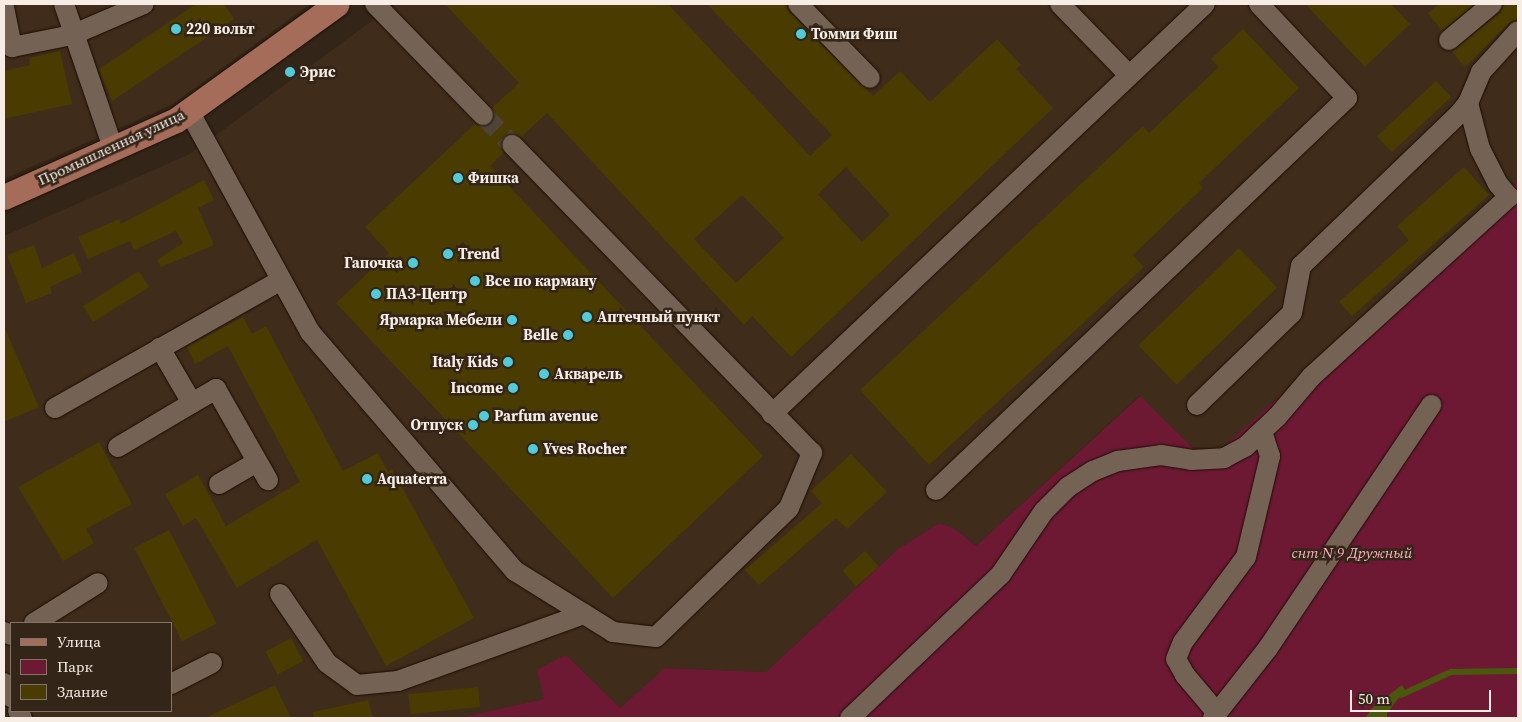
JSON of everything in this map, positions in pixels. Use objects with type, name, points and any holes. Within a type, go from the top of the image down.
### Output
[{"type":"main road","name":"Промышленная улица","points":[[4,197],[176,120],[337,4]]},
{"type":"lane","points":[[64,4],[72,35],[113,148]]},
{"type":"lane","points":[[4,8],[12,48],[72,35],[144,4]]},
{"type":"lane","points":[[376,4],[484,116]]},
{"type":"lane","points":[[798,4],[870,78]]},
{"type":"lane","points":[[1060,4],[1130,76]]},
{"type":"lane","points":[[772,414],[1205,4]]},
{"type":"lane","points":[[936,490],[1347,98],[1259,4]]},
{"type":"lane","points":[[1449,40],[1492,4]]},
{"type":"lane","points":[[1197,404],[1292,313],[1301,266],[1468,103],[1481,72],[1518,31]]},
{"type":"lane","points":[[850,718],[995,580],[1044,511],[1068,487],[1093,471],[1118,461],[1161,455],[1191,460],[1224,458],[1245,447],[1262,432],[1311,376],[1514,193],[1498,184],[1480,149],[1468,103]]},
{"type":"lane","points":[[188,112],[310,332],[515,571],[613,632],[656,637],[789,508],[812,452],[772,414],[512,145]]},
{"type":"lane","points":[[55,408],[281,280]]},
{"type":"lane","points":[[160,348],[192,403]]},
{"type":"lane","points":[[118,447],[216,389],[268,480]]},
{"type":"lane","points":[[1262,432],[1270,456],[1246,557],[1183,642],[1176,659],[1185,675],[1215,716],[1268,648],[1334,553],[1430,406]]},
{"type":"lane","points":[[219,484],[257,462]]},
{"type":"lane","points":[[36,622],[98,584]]},
{"type":"lane","points":[[280,594],[327,663],[357,685],[398,681],[584,614]]},
{"type":"lane","points":[[172,683],[212,663]]},
{"type":"lane","points":[[4,683],[10,695]]},
{"type":"shaded area","points":[[4,4],[310,4],[173,104],[4,179]]},
{"type":"shaded area","points":[[395,4],[1518,4],[1518,182],[1222,448],[1194,449],[1139,396],[976,546],[955,529],[939,523],[898,549],[766,672],[666,668],[620,708],[544,699],[459,718],[4,718],[4,236],[190,154]]},
{"type":"shaded area","points":[[1402,685],[1405,690],[1387,713],[1387,718],[1365,718],[1372,708]]},
{"type":"green space","name":"снт N 9 Дружный","points":[[1518,182],[1518,718],[459,718],[544,699],[537,670],[566,655],[620,708],[665,668],[766,672],[898,549],[939,523],[955,529],[976,546],[1140,396],[1194,449],[1222,448]]},
{"type":"building","points":[[196,4],[224,4],[234,19],[112,101],[99,69]]},
{"type":"building","points":[[445,4],[668,4],[810,156],[832,135],[707,4],[785,4],[789,12],[873,96],[900,71],[930,102],[997,39],[1021,65],[1016,69],[1053,108],[791,357],[752,316],[744,325],[547,113],[521,137],[510,133],[503,137],[500,147],[503,153],[490,166],[763,456],[613,598],[336,303],[389,253],[365,227],[475,124],[480,126],[491,124],[494,118],[492,108],[519,83]],"holes":[[[846,167],[890,215],[862,242],[818,194]],[[742,195],[784,238],[736,283],[694,239]]]},
{"type":"building","points":[[1305,4],[1391,4],[1410,24],[1365,67]]},
{"type":"building","points":[[1439,4],[1474,4],[1442,31],[1428,13]]},
{"type":"building","points":[[1504,4],[1518,4],[1518,19],[1509,23],[1465,67],[1452,52],[1500,13]]},
{"type":"building","points":[[1243,29],[1299,88],[1199,183],[1203,188],[1133,255],[1144,267],[929,465],[860,390],[1143,126],[1149,133],[1219,67],[1211,59]]},
{"type":"building","points":[[60,51],[72,104],[4,119],[4,71],[30,65],[29,58]]},
{"type":"building","points":[[1436,81],[1451,97],[1392,152],[1377,136]]},
{"type":"building","points":[[1464,167],[1489,195],[1352,316],[1339,302],[1409,240],[1397,226]]},
{"type":"building","points":[[204,180],[214,200],[198,208],[214,245],[161,267],[157,260],[183,243],[176,231],[134,250],[130,241],[88,259],[78,237],[119,219],[121,224]]},
{"type":"building","points":[[34,245],[42,268],[74,253],[82,272],[50,287],[52,293],[26,303],[7,255]]},
{"type":"building","points":[[1239,248],[1277,288],[1176,385],[1138,345]]},
{"type":"building","points":[[139,271],[149,287],[93,322],[83,306]]},
{"type":"building","points":[[243,317],[252,334],[266,326],[343,471],[378,453],[388,472],[392,469],[474,618],[386,666],[317,540],[237,588],[196,518],[183,526],[165,494],[198,475],[226,526],[300,482],[228,346],[195,364],[187,347]]},
{"type":"building","points":[[4,326],[39,407],[4,422]]},
{"type":"building","points":[[99,442],[132,504],[86,529],[94,543],[63,561],[18,487]]},
{"type":"building","points":[[851,454],[887,492],[847,529],[836,518],[759,585],[745,570],[822,503],[811,491]]},
{"type":"building","points":[[169,530],[217,624],[182,641],[134,548]]},
{"type":"building","points":[[865,551],[879,567],[856,587],[842,571]]},
{"type":"building","points":[[291,638],[303,661],[278,675],[265,652]]},
{"type":"building","points":[[275,685],[291,718],[205,718]]},
{"type":"building","points":[[478,687],[480,707],[410,714],[408,694]]},
{"type":"building","points":[[368,700],[373,718],[314,718],[313,712]]},
{"type":"waterway","points":[[1401,695],[1451,672],[1518,671]]},
{"type":"tunnel","points":[[483,115],[512,145]]},
{"type":"place","name":"220 вольт","points":[[176,29]]},
{"type":"place","name":"Томми Фиш","points":[[801,34]]},
{"type":"place","name":"Эрис","points":[[290,72]]},
{"type":"place","name":"Фишка","points":[[458,178]]},
{"type":"place","name":"Trend","points":[[448,254]]},
{"type":"place","name":"Гапочка","points":[[413,263]]},
{"type":"place","name":"Все по карману","points":[[475,281]]},
{"type":"place","name":"ПАЗ-Центр","points":[[376,294]]},
{"type":"place","name":"Аптечный пункт","points":[[587,317]]},
{"type":"place","name":"Ярмарка Мебели","points":[[512,320]]},
{"type":"place","name":"Belle","points":[[568,335]]},
{"type":"place","name":"Italy Kids","points":[[508,362]]},
{"type":"place","name":"Акварель","points":[[544,374]]},
{"type":"place","name":"Income","points":[[513,388]]},
{"type":"place","name":"Parfum avenue","points":[[484,416]]},
{"type":"place","name":"Отпуск","points":[[473,425]]},
{"type":"place","name":"Yves Rocher","points":[[533,449]]},
{"type":"place","name":"Aquaterra","points":[[367,479]]}]
